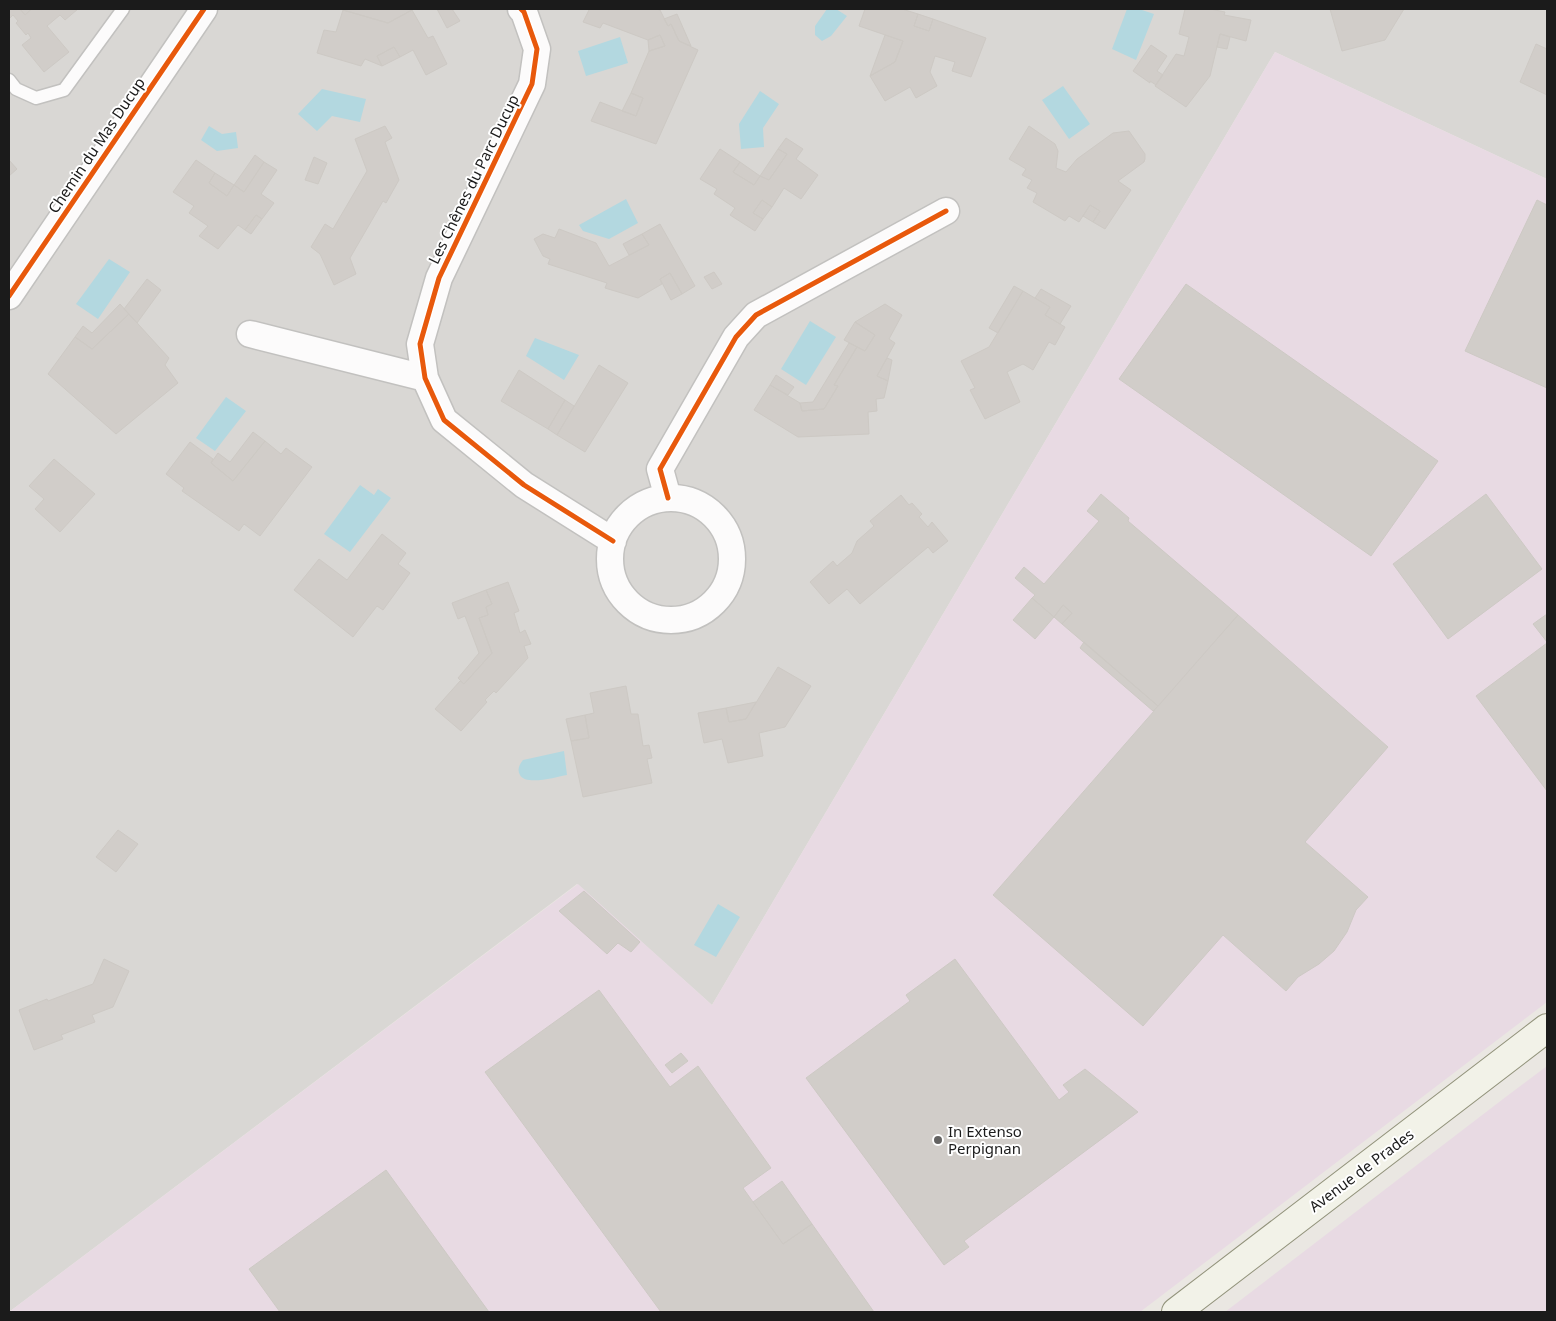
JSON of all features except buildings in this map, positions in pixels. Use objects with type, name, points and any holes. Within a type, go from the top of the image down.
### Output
[{"type":"main road","name":"Avenue de Prades","points":[[1176,1312],[1547,1028]]},
{"type":"street","name":"Chemin du Mas Ducup","points":[[9,296],[204,9]]},
{"type":"street","name":"Les Chênes du Parc Ducup","points":[[521,9],[524,12],[537,49],[532,84],[439,278],[420,344],[425,378],[444,420],[524,485],[613,541]]},
{"type":"street","points":[[668,498],[660,468],[736,337],[756,315],[946,212]]},
{"type":"street","points":[[250,334],[425,378]]},
{"type":"street","points":[[668,498],[688,500],[706,509],[721,523],[730,542],[732,562],[728,582],[717,600],[701,613],[681,619],[660,619],[641,612],[625,599],[614,582],[610,561],[613,541],[621,524],[634,511],[650,502],[668,498]]},
{"type":"lane","points":[[9,80],[16,89],[36,98],[64,90],[123,9]]},
{"type":"shaded area","points":[[9,9],[1547,9],[1547,179],[1275,52],[712,1005],[577,884],[9,1312]]},
{"type":"shaded area","points":[[1275,52],[1547,179],[1547,1002],[1140,1312],[9,1312],[578,884],[712,1005]]},
{"type":"shaded area","points":[[1547,1066],[1547,1312],[1225,1312],[1507,1096]]},
{"type":"water","points":[[827,9],[836,9],[847,16],[831,36],[822,41],[815,35],[815,26]]},
{"type":"water","points":[[1127,9],[1139,9],[1154,14],[1136,60],[1112,49]]},
{"type":"water","points":[[620,37],[628,63],[586,76],[578,51]]},
{"type":"water","points":[[1063,86],[1090,124],[1069,139],[1042,100]]},
{"type":"water","points":[[322,89],[366,99],[360,122],[332,116],[317,131],[298,114]]},
{"type":"water","points":[[760,91],[779,104],[763,128],[764,147],[741,149],[739,124]]},
{"type":"water","points":[[209,126],[222,134],[236,132],[238,148],[217,151],[201,140]]},
{"type":"water","points":[[626,199],[638,223],[609,239],[583,231],[579,225]]},
{"type":"water","points":[[109,259],[130,272],[98,319],[76,304]]},
{"type":"water","points":[[810,321],[836,337],[806,385],[781,369]]},
{"type":"water","points":[[535,338],[579,355],[564,380],[526,356]]},
{"type":"water","points":[[226,397],[246,411],[215,451],[196,438]]},
{"type":"water","points":[[360,485],[374,495],[378,489],[391,498],[350,552],[324,534]]},
{"type":"water","points":[[564,751],[567,775],[549,779],[528,780],[520,775],[519,768],[523,760]]},
{"type":"water","points":[[718,904],[740,917],[716,957],[694,945]]},
{"type":"cycle path","points":[[9,296],[204,9]]},
{"type":"cycle path","points":[[521,9],[524,12],[537,49],[532,84],[439,278],[420,344],[425,378],[444,420],[524,485],[613,541]]},
{"type":"cycle path","points":[[668,498],[660,469],[736,337],[756,315],[946,211]]},
{"type":"place","name":"In Extenso Perpignan","points":[[938,1140]]}]
